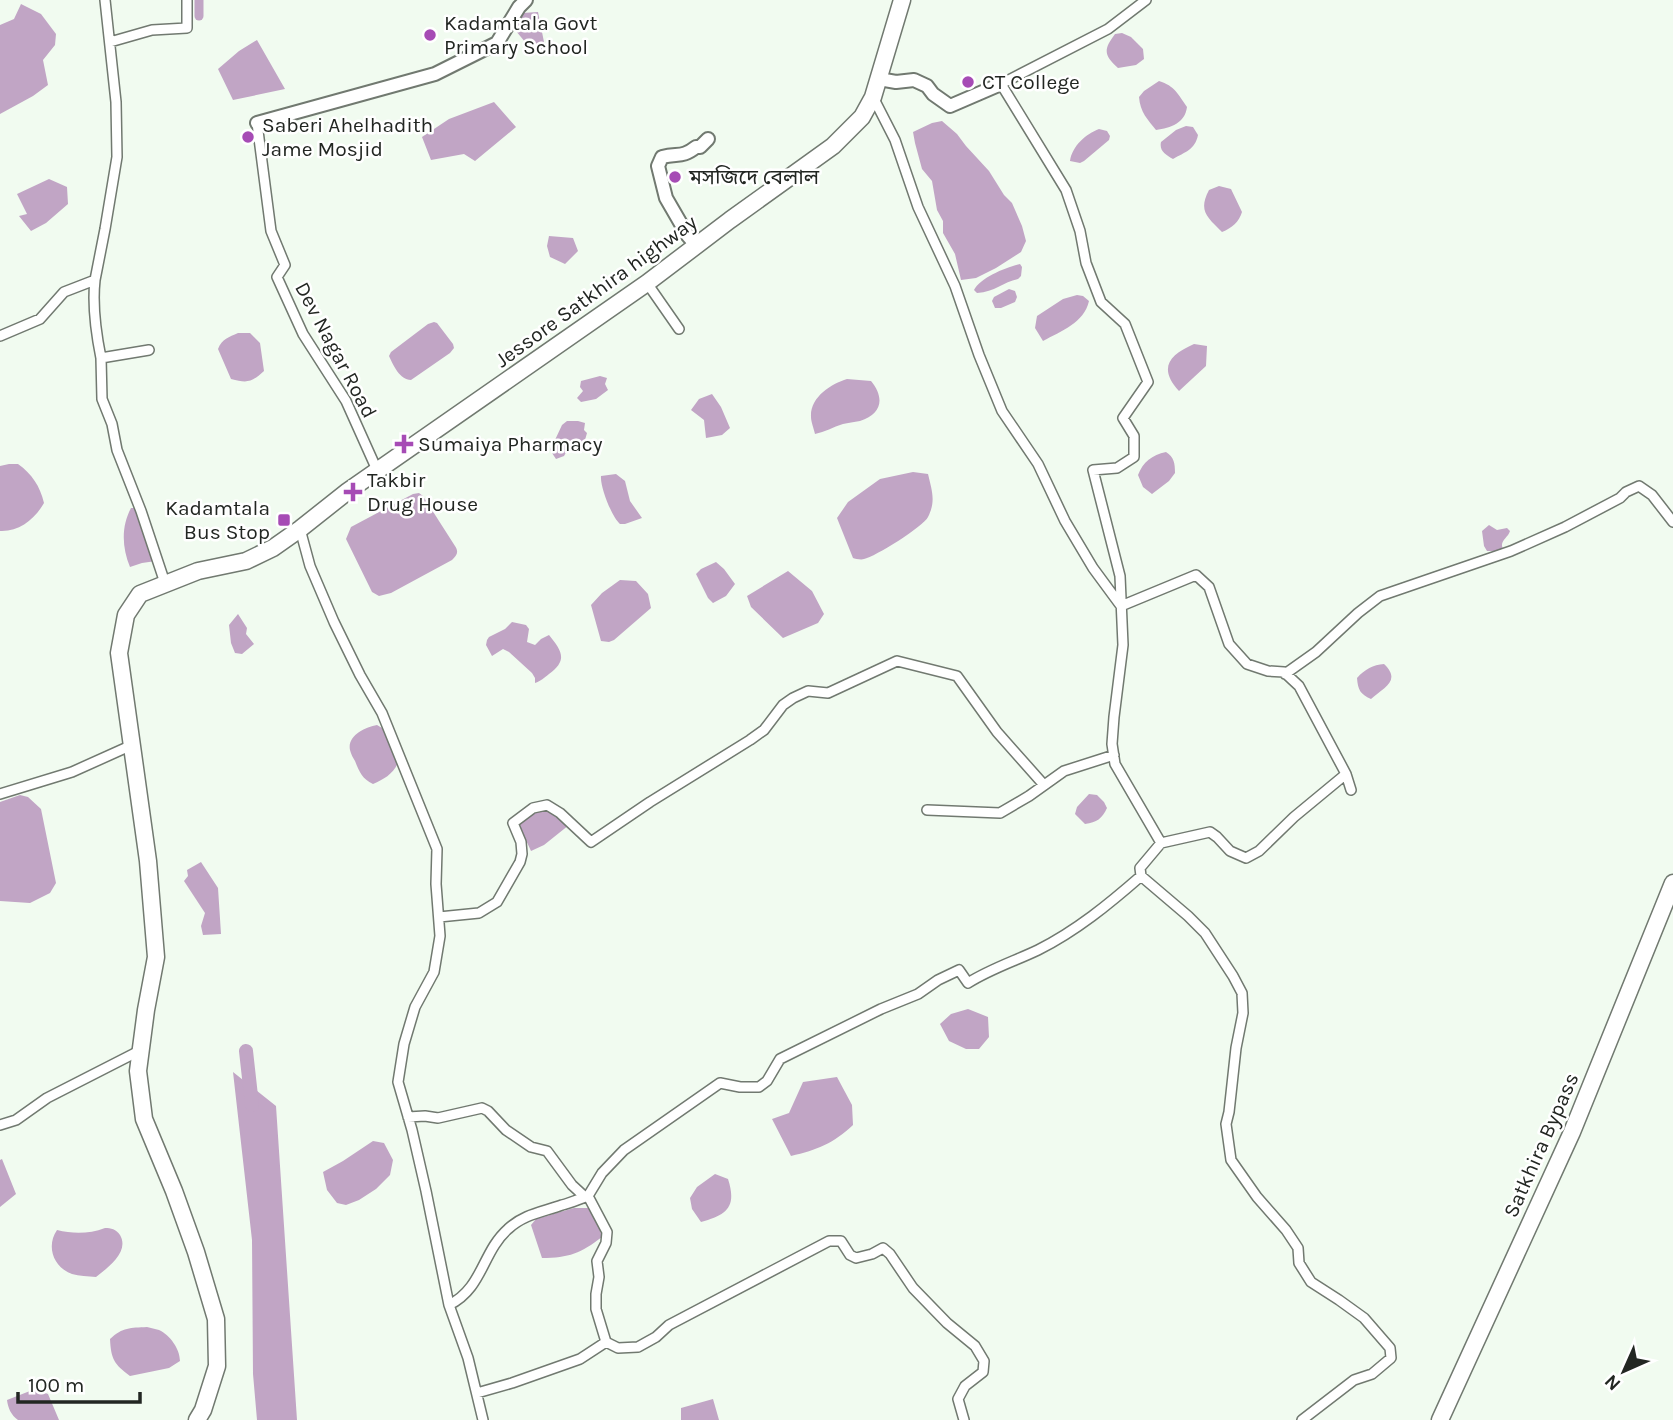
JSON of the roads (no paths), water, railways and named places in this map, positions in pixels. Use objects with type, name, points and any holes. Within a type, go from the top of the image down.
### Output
[{"type":"highway","name":"Jessore Satkhira highway","points":[[197,1420],[203,1410],[217,1366],[216,1320],[197,1252],[144,1119],[138,1071],[156,957],[148,861],[119,653],[126,615],[140,594],[198,571],[246,561],[273,548],[377,470],[647,283],[833,146],[862,117],[873,97],[902,0]]},
{"type":"highway","name":"Satkhira Bypass","points":[[1440,1420],[1572,1132],[1673,883]]},
{"type":"street","points":[[105,0],[116,102],[117,157],[94,292],[102,399],[112,424],[117,450],[165,583]]},
{"type":"street","points":[[110,42],[152,30],[187,28],[187,0]]},
{"type":"street","points":[[257,123],[435,74],[497,43],[526,0]]},
{"type":"street","points":[[878,79],[896,82],[914,80],[927,86],[950,106],[1001,84],[1108,29],[1146,0]]},
{"type":"street","points":[[1001,84],[1066,190],[1080,231],[1086,263],[1101,302],[1125,324],[1147,382],[1123,418],[1134,436],[1134,457],[1117,468],[1093,470],[1120,576],[1123,645],[1112,744],[1115,764],[1161,843]]},
{"type":"street","points":[[873,97],[895,140],[918,208],[955,286],[979,355],[1003,411],[1038,464],[1065,521],[1093,568],[1122,607]]},
{"type":"street","name":"Dev Nagar Road","points":[[257,123],[271,231],[285,265],[277,277],[303,334],[346,401],[377,470]]},
{"type":"street","points":[[696,245],[666,198],[658,166],[662,158],[685,155],[708,139]]},
{"type":"street","points":[[0,337],[40,319],[64,292],[95,280]]},
{"type":"street","points":[[647,283],[679,329]]},
{"type":"street","points":[[101,358],[149,350]]},
{"type":"street","points":[[1285,674],[1316,652],[1380,596],[1511,551],[1565,527],[1639,486],[1652,495],[1673,522]]},
{"type":"street","points":[[300,529],[310,566],[334,622],[382,713],[437,849],[436,884],[440,936],[434,972],[415,1007],[404,1044],[398,1082],[426,1191],[449,1305],[468,1359],[483,1420]]},
{"type":"street","points":[[1122,607],[1196,575],[1209,587],[1229,644],[1247,664],[1285,674],[1299,686],[1346,774],[1351,790]]},
{"type":"street","points":[[439,917],[479,913],[497,902],[522,854],[521,842],[513,823],[533,808],[547,805],[592,842],[764,730],[783,705],[793,698],[808,691],[828,693],[897,661],[957,676],[997,732],[1044,785]]},
{"type":"street","points":[[0,794],[72,772],[132,745]]},
{"type":"street","points":[[927,810],[1000,813],[1064,771],[1114,755]]},
{"type":"street","points":[[1302,1420],[1354,1380],[1372,1374],[1391,1358],[1390,1348],[1364,1318],[1311,1282],[1299,1263],[1298,1248],[1231,1160],[1226,1124],[1243,1013],[1242,993],[1205,933],[1141,876],[1140,868],[1161,843],[1210,832],[1230,851],[1246,858],[1259,851],[1294,817],[1346,774]]},
{"type":"street","points":[[449,1305],[460,1300],[470,1290],[508,1228],[529,1214],[587,1196],[602,1173],[624,1150],[720,1083],[759,1087],[767,1081],[780,1059],[881,1009],[918,994],[947,975],[959,970],[968,983],[986,972],[1041,948],[1103,909],[1141,876]]},
{"type":"street","points":[[0,1125],[16,1120],[47,1098],[141,1050]]},
{"type":"street","points":[[408,1118],[438,1118],[482,1108],[506,1130],[531,1147],[547,1151],[572,1185],[587,1196],[607,1232],[606,1243],[597,1261],[599,1277],[596,1309],[606,1342],[618,1348],[638,1347],[656,1337],[668,1325],[829,1241],[841,1241],[850,1255],[856,1258],[883,1248],[913,1288],[947,1323],[975,1346],[984,1360],[984,1371],[965,1386],[958,1399],[964,1420]]},
{"type":"street","points":[[477,1393],[580,1359],[606,1342]]},
{"type":"waterway","points":[[199,0],[199,16]]},
{"type":"waterway","points":[[246,1051],[252,1105]]},
{"type":"place","name":"Kadamtala Govt Primary School","points":[[430,35]]},
{"type":"place","name":"CT College","points":[[968,82]]},
{"type":"place","name":"Saberi Ahelhadith Jame Mosjid","points":[[248,137]]},
{"type":"place","name":"মসজিদে বেলাল","points":[[675,177]]},
{"type":"place","name":"Sumaiya Pharmacy","points":[[404,444]]},
{"type":"place","name":"Takbir Drug House","points":[[353,492]]},
{"type":"place","name":"Kadamtala Bus Stop","points":[[284,520]]}]
